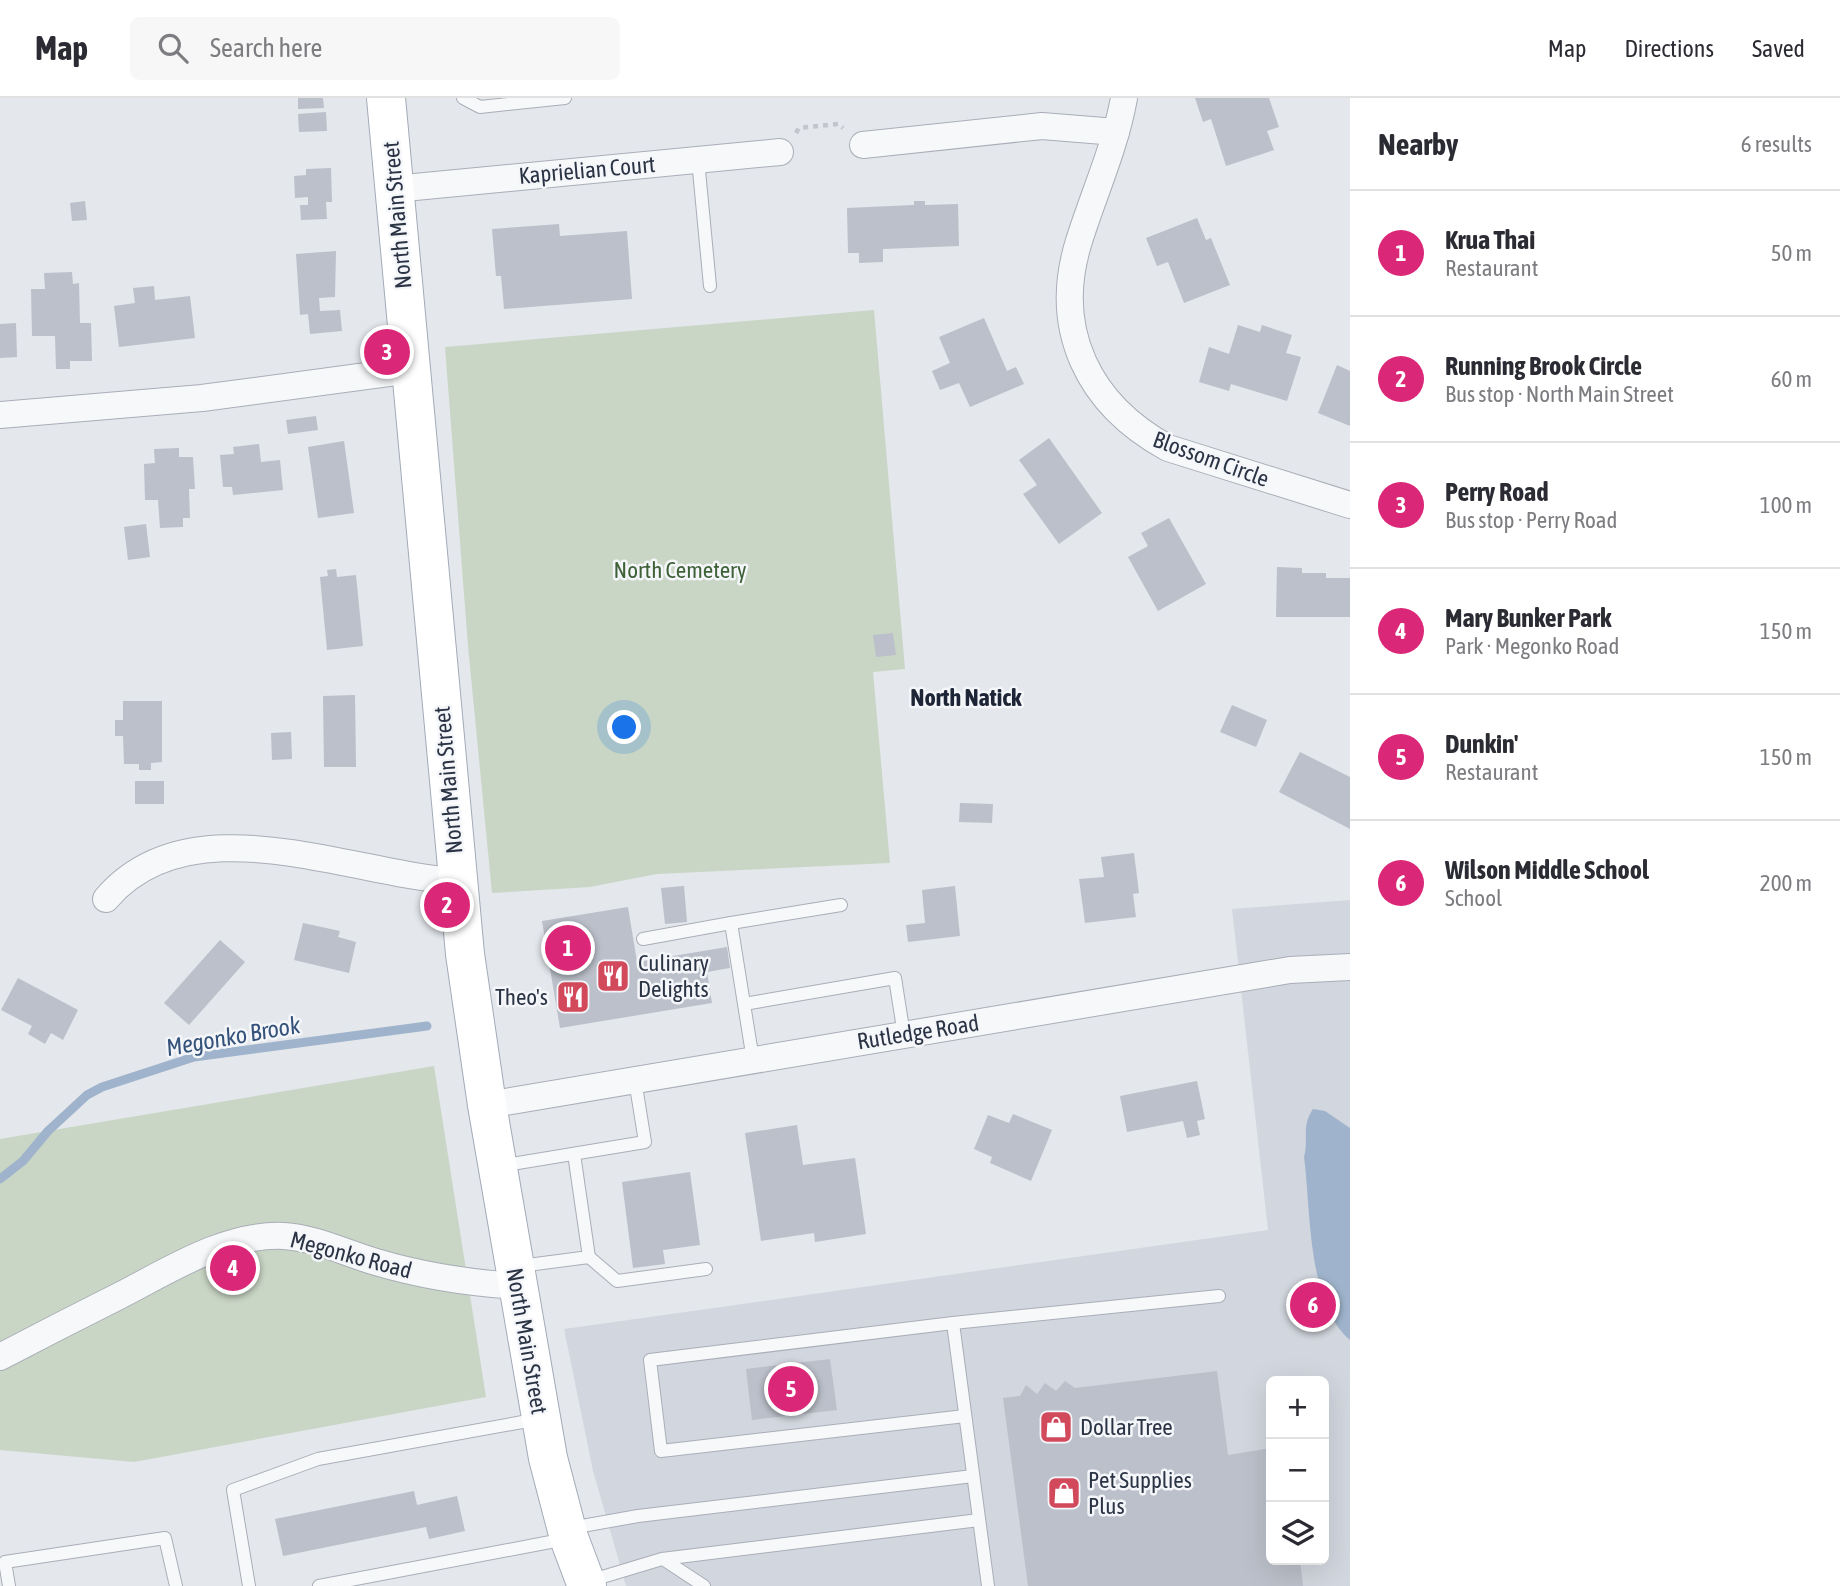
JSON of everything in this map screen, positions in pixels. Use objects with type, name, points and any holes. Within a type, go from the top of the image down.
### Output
[{"type":"main road","name":"North Main Street","points":[[386,98],[457,881],[487,1105],[541,1419],[581,1585]]},
{"type":"street","name":"Blossom Circle","points":[[1124,98],[1116,132],[1078,243],[1072,270],[1071,322],[1088,374],[1121,417],[1144,435],[1168,448],[1350,505]]},
{"type":"street","points":[[863,145],[1028,127],[1076,127],[1116,132]]},
{"type":"street","name":"Kaprielian Court","points":[[394,189],[780,152]]},
{"type":"street","points":[[0,415],[177,401],[411,370]]},
{"type":"street","points":[[106,899],[129,876],[158,861],[179,855],[232,850],[316,856],[420,878],[457,881]]},
{"type":"street","name":"Rutledge Road","points":[[487,1105],[1290,970],[1350,967]]},
{"type":"street","name":"Megonko Road","points":[[0,1357],[178,1266],[222,1248],[264,1237],[283,1236],[321,1243],[384,1264],[446,1279],[516,1276]]},
{"type":"lane","points":[[463,98],[480,107],[565,98]]},
{"type":"lane","points":[[698,160],[710,286]]},
{"type":"lane","points":[[643,939],[841,905]]},
{"type":"lane","points":[[731,923],[753,1060]]},
{"type":"lane","points":[[744,1004],[895,978],[904,1035]]},
{"type":"lane","points":[[497,1166],[645,1142],[635,1080]]},
{"type":"lane","points":[[574,1154],[589,1257],[617,1281],[706,1269]]},
{"type":"lane","points":[[516,1276],[589,1257]]},
{"type":"lane","points":[[965,1416],[661,1451],[650,1360],[953,1323],[1219,1296]]},
{"type":"lane","points":[[953,1323],[988,1585],[972,1586]]},
{"type":"lane","points":[[249,1586],[233,1490],[317,1459],[541,1419]]},
{"type":"lane","points":[[328,1585],[638,1516],[973,1476]]},
{"type":"lane","points":[[581,1585],[662,1559],[979,1520]]},
{"type":"lane","points":[[9,1586],[5,1562],[165,1538],[176,1586]]},
{"type":"lane","points":[[662,1559],[704,1586]]},
{"type":"path","points":[[780,152],[799,128],[838,124],[863,145]]},
{"type":"shaded area","points":[[1350,900],[1350,1586],[626,1586],[593,1471],[564,1329],[1268,1230],[1232,909]]},
{"type":"green space","name":"North Cemetery","points":[[874,310],[905,669],[873,672],[890,863],[657,874],[590,887],[492,893],[468,646],[445,347]]},
{"type":"green space","points":[[434,1066],[486,1397],[134,1462],[0,1450],[0,1139]]},
{"type":"water","points":[[1313,1109],[1325,1111],[1350,1128],[1350,1340],[1336,1324],[1318,1280],[1304,1157],[1307,1121]]},
{"type":"building","points":[[298,98],[323,98],[324,108],[298,109]]},
{"type":"building","points":[[1195,98],[1269,98],[1279,127],[1267,131],[1274,150],[1226,166],[1211,119],[1203,122]]},
{"type":"building","points":[[326,112],[327,131],[299,132],[298,114]]},
{"type":"building","points":[[331,168],[332,202],[326,202],[327,219],[301,220],[300,205],[308,205],[308,197],[295,198],[294,176],[306,175],[306,169]]},
{"type":"building","points":[[85,201],[87,220],[72,221],[70,203]]},
{"type":"building","points":[[914,201],[925,201],[925,205],[958,204],[959,246],[883,249],[883,262],[859,263],[859,253],[848,253],[847,208],[914,205]]},
{"type":"building","points":[[1197,218],[1206,240],[1211,238],[1230,285],[1184,303],[1168,262],[1157,266],[1146,238]]},
{"type":"building","points":[[559,224],[560,236],[627,231],[632,299],[504,309],[501,276],[496,276],[492,229]]},
{"type":"building","points":[[336,251],[335,297],[319,298],[320,311],[340,310],[342,331],[310,334],[308,314],[300,315],[296,254]]},
{"type":"building","points":[[72,272],[73,284],[79,283],[80,323],[91,323],[92,361],[70,361],[70,369],[56,369],[55,336],[32,336],[31,289],[45,289],[44,273]]},
{"type":"building","points":[[154,286],[155,300],[190,296],[195,338],[119,347],[114,306],[135,303],[133,288]]},
{"type":"building","points":[[984,318],[1007,371],[1016,367],[1024,384],[970,407],[959,383],[940,390],[932,371],[950,363],[939,337]]},
{"type":"building","points":[[16,323],[17,357],[0,358],[0,324]]},
{"type":"building","points":[[1238,325],[1260,332],[1262,325],[1292,335],[1286,353],[1301,357],[1287,401],[1231,384],[1229,391],[1199,382],[1209,347],[1229,354]]},
{"type":"building","points":[[1337,365],[1350,371],[1350,426],[1318,413]]},
{"type":"building","points":[[316,416],[318,430],[288,434],[286,420]]},
{"type":"building","points":[[1049,438],[1102,513],[1059,544],[1023,494],[1037,485],[1019,460]]},
{"type":"building","points":[[344,441],[354,513],[318,518],[308,447]]},
{"type":"building","points":[[259,444],[261,462],[280,460],[283,490],[233,495],[232,487],[223,487],[220,455],[234,454],[233,447]]},
{"type":"building","points":[[179,448],[179,457],[193,457],[195,489],[189,489],[190,518],[183,518],[183,527],[160,528],[158,500],[145,500],[144,464],[155,463],[154,449]]},
{"type":"building","points":[[1169,518],[1206,584],[1158,611],[1128,557],[1148,546],[1141,533]]},
{"type":"building","points":[[146,524],[150,557],[128,560],[124,527]]},
{"type":"building","points":[[1277,567],[1302,568],[1302,573],[1326,573],[1326,578],[1350,578],[1350,617],[1276,617]]},
{"type":"building","points":[[336,569],[337,577],[356,575],[363,646],[327,650],[320,577],[328,576],[327,570]]},
{"type":"building","points":[[893,633],[896,655],[876,657],[873,635]]},
{"type":"building","points":[[355,695],[356,767],[324,767],[323,696]]},
{"type":"building","points":[[123,701],[162,701],[162,762],[151,763],[151,770],[139,770],[139,764],[124,764],[123,736],[115,736],[115,720],[123,720]]},
{"type":"building","points":[[1232,705],[1267,720],[1256,747],[1220,732]]},
{"type":"building","points":[[291,732],[292,759],[272,760],[271,733]]},
{"type":"building","points":[[1300,752],[1350,777],[1350,829],[1279,792]]},
{"type":"building","points":[[135,781],[164,781],[164,804],[135,804]]},
{"type":"building","points":[[960,803],[993,804],[992,823],[959,822]]},
{"type":"building","points":[[1134,853],[1139,893],[1133,894],[1136,917],[1085,923],[1079,879],[1104,877],[1101,857]]},
{"type":"building","points":[[684,886],[687,922],[665,924],[661,888]]},
{"type":"building","points":[[955,886],[960,936],[908,942],[906,925],[925,923],[922,890]]},
{"type":"building","points":[[628,907],[637,962],[727,947],[730,968],[707,972],[712,1003],[560,1028],[542,921]]},
{"type":"building","points":[[303,923],[340,931],[338,937],[356,942],[349,973],[294,960]]},
{"type":"building","points":[[220,940],[245,962],[189,1025],[164,1003]]},
{"type":"building","points":[[18,978],[78,1010],[63,1040],[51,1033],[45,1044],[28,1034],[32,1026],[1,1010]]},
{"type":"building","points":[[1197,1081],[1205,1119],[1197,1121],[1200,1135],[1187,1138],[1183,1121],[1127,1132],[1120,1096]]},
{"type":"building","points":[[1013,1114],[1052,1130],[1031,1181],[990,1163],[992,1157],[974,1149],[988,1115],[1009,1123]]},
{"type":"building","points":[[797,1125],[803,1165],[855,1158],[866,1234],[815,1242],[814,1233],[761,1241],[745,1133]]},
{"type":"building","points":[[690,1172],[700,1245],[663,1250],[665,1264],[633,1268],[622,1182]]},
{"type":"building","points":[[830,1359],[837,1410],[752,1420],[746,1369]]},
{"type":"building","points":[[1217,1371],[1228,1455],[1266,1449],[1266,1565],[1301,1565],[1303,1586],[1028,1586],[1003,1398],[1020,1396],[1026,1385],[1037,1394],[1045,1383],[1056,1391],[1065,1381],[1075,1388]]},
{"type":"building","points":[[414,1491],[417,1505],[457,1496],[465,1531],[429,1539],[426,1527],[283,1556],[275,1519]]},
{"type":"waterway","name":"Megonko Brook","points":[[0,1179],[23,1161],[48,1131],[87,1095],[102,1087],[194,1057],[427,1026]]},
{"type":"place","name":"Perry Road","points":[[387,352]]},
{"type":"place","name":"Running Brook Circle","points":[[447,905]]},
{"type":"place","name":"Krua Thai","points":[[568,948]]},
{"type":"place","name":"Culinary Delights","points":[[613,976]]},
{"type":"place","name":"Theo's","points":[[573,997]]},
{"type":"place","name":"Mary Bunker Park","points":[[233,1268]]},
{"type":"place","name":"Wilson Middle School","points":[[1313,1305]]},
{"type":"place","name":"Dunkin'","points":[[791,1389]]},
{"type":"place","name":"Dollar Tree","points":[[1056,1427]]},
{"type":"place","name":"Pet Supplies Plus","points":[[1064,1493]]},
{"type":"district","name":"North Natick","points":[[966,697]]}]
